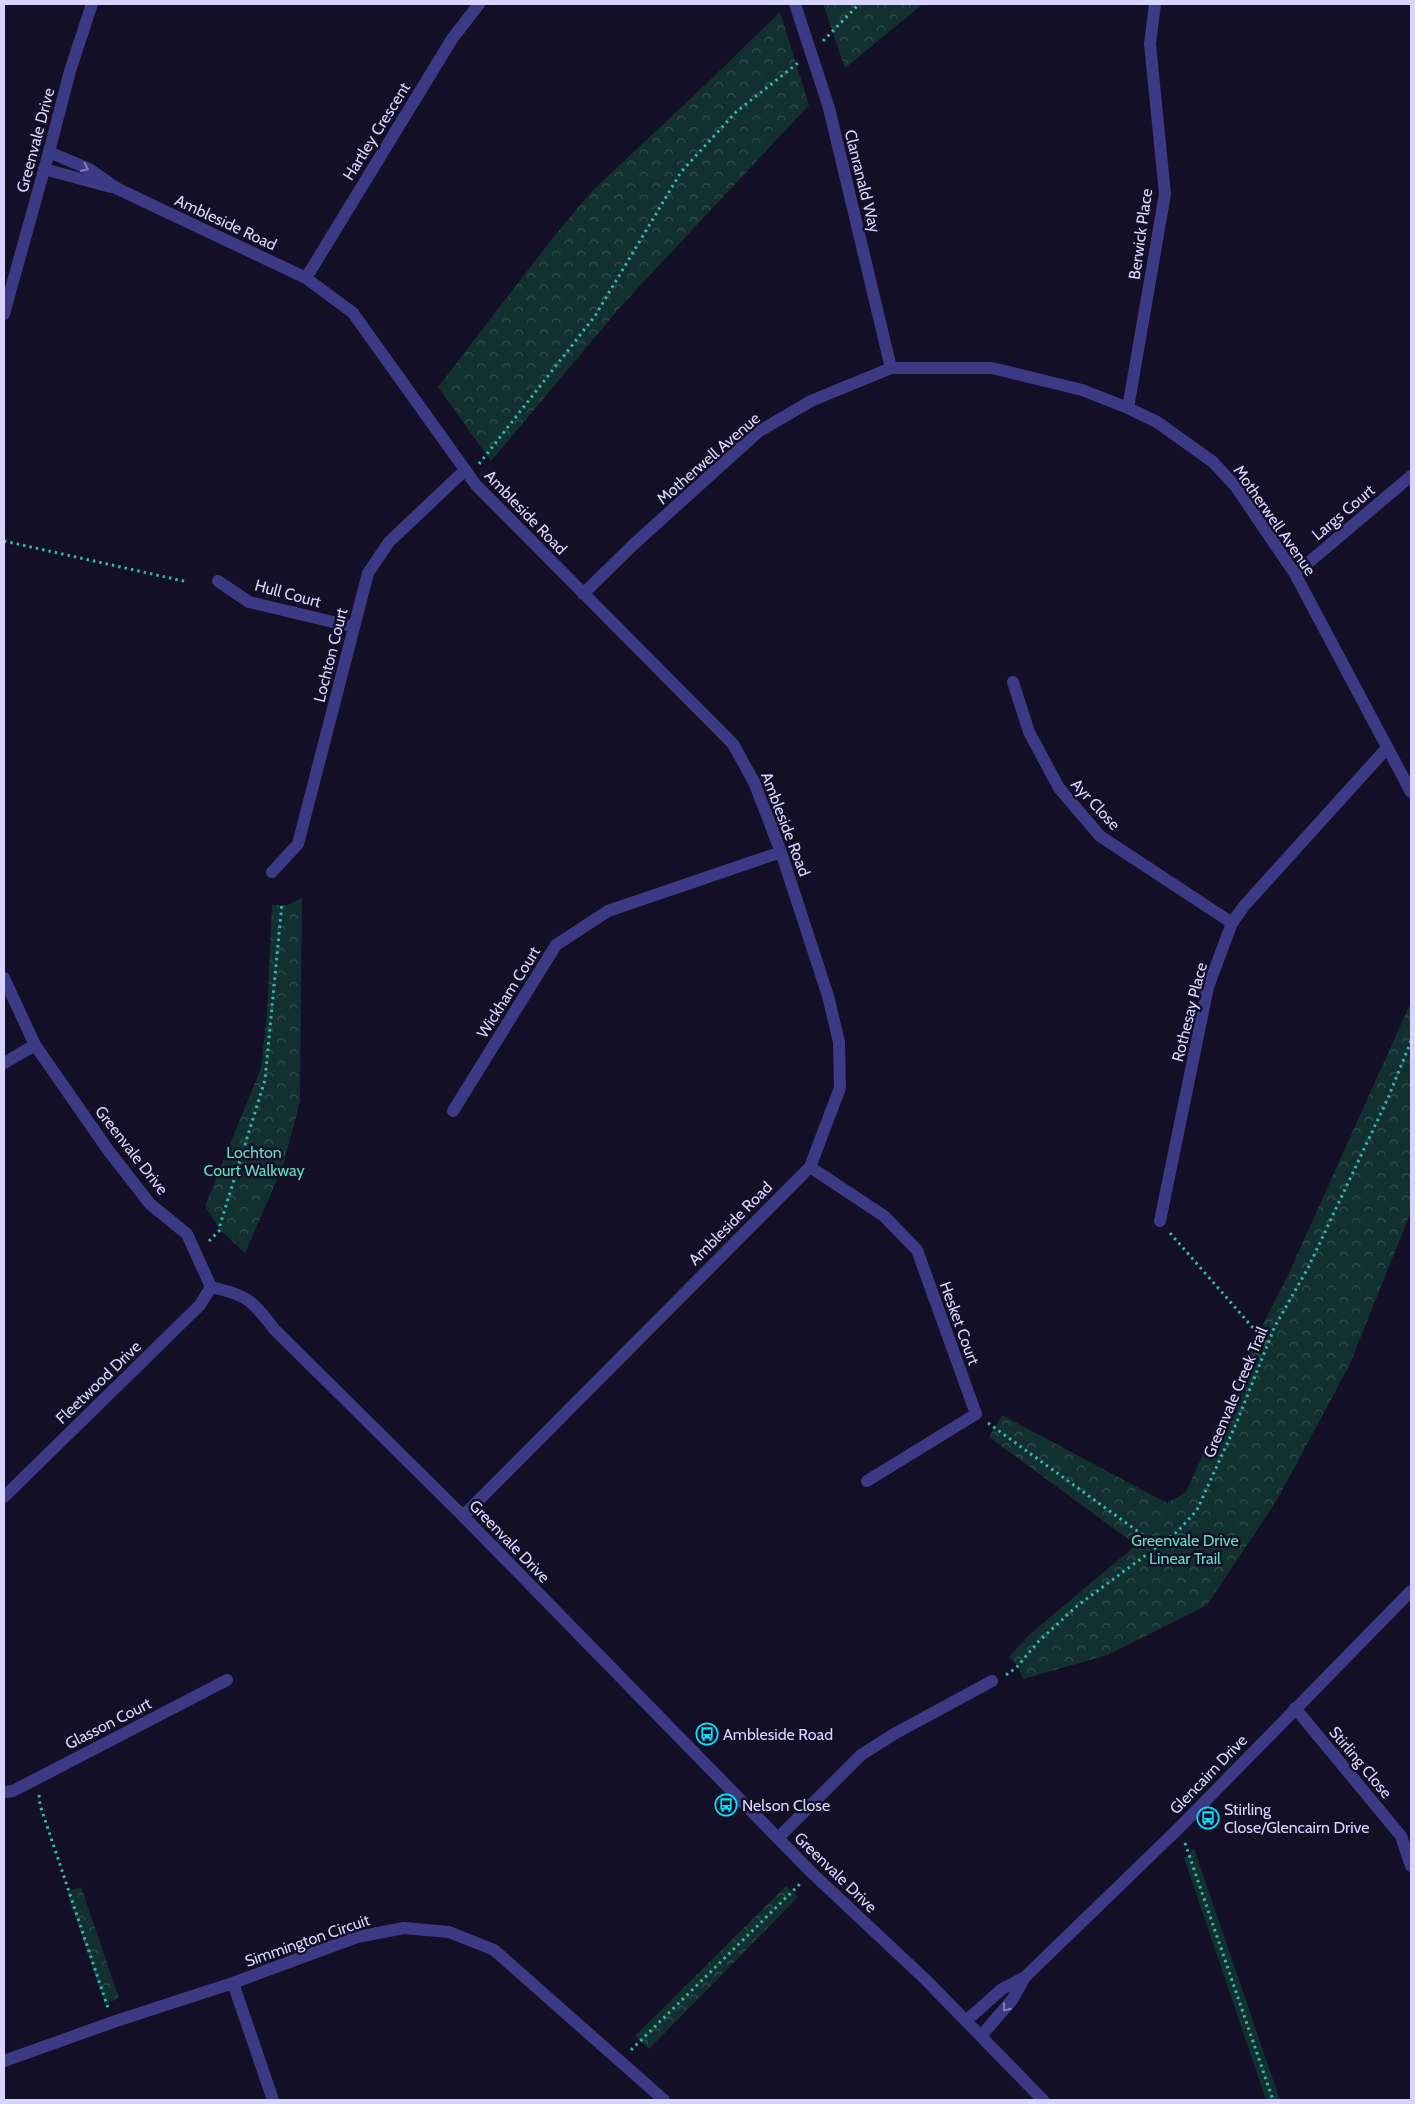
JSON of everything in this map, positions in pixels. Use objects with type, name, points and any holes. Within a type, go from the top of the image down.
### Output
[{"type":"street","name":"Greenvale Drive","points":[[4,314],[70,71],[92,4]]},
{"type":"street","name":"Hartley Crescent","points":[[306,278],[452,39],[478,4]]},
{"type":"street","name":"Clanranald Way","points":[[795,4],[829,108],[891,368]]},
{"type":"street","name":"Berwick Place","points":[[1128,408],[1165,194],[1150,44],[1156,4]]},
{"type":"street","name":"Ambleside Road","points":[[49,152],[89,168],[118,189]]},
{"type":"street","name":"Ambleside Road","points":[[44,169],[118,189],[306,278],[353,313],[464,471],[532,544],[733,744],[754,782],[781,852],[828,996],[839,1042],[840,1088],[810,1167],[463,1516]]},
{"type":"street","name":"Motherwell Avenue","points":[[583,594],[633,545],[758,432],[811,401],[891,368],[992,368],[1082,390],[1128,408],[1158,422],[1213,462],[1236,487],[1295,574],[1411,792]]},
{"type":"street","name":"Lochton Court","points":[[272,872],[298,844],[368,573],[389,542],[464,471]]},
{"type":"street","name":"Largs Court","points":[[1295,574],[1411,476]]},
{"type":"street","name":"Hull Court","points":[[218,581],[250,602],[354,627]]},
{"type":"street","name":"Ayr Close","points":[[1013,682],[1028,732],[1059,788],[1100,836],[1232,923]]},
{"type":"street","name":"Rothesay Place","points":[[1160,1221],[1208,987],[1232,923],[1244,906],[1387,748]]},
{"type":"street","name":"Wickham Court","points":[[453,1111],[556,945],[608,911],[781,852]]},
{"type":"street","name":"Greenvale Drive","points":[[4,978],[35,1045],[108,1150],[150,1204],[187,1234],[211,1286],[234,1292],[255,1304],[274,1329],[463,1516],[812,1873],[967,2020],[1043,2100]]},
{"type":"street","points":[[4,1063],[35,1045]]},
{"type":"street","name":"Hesket Court","points":[[810,1167],[884,1216],[917,1250],[976,1414]]},
{"type":"street","name":"Fleetwood Drive","points":[[4,1497],[200,1305],[211,1286]]},
{"type":"street","points":[[867,1481],[976,1414]]},
{"type":"street","name":"Glencairn Drive","points":[[981,2036],[1012,2000],[1025,1977],[1180,1827],[1411,1591]]},
{"type":"street","name":"Glasson Court","points":[[4,1792],[13,1791],[226,1680]]},
{"type":"street","points":[[778,1838],[861,1754],[992,1681]]},
{"type":"street","name":"Stirling Close","points":[[1295,1708],[1401,1836],[1411,1866]]},
{"type":"street","name":"Simmington Circuit","points":[[4,2061],[116,2021],[233,1983],[357,1937],[404,1928],[449,1932],[494,1950],[664,2100]]},
{"type":"street","name":"Glencairn Drive","points":[[967,2020],[1002,1989],[1025,1977]]},
{"type":"street","points":[[233,1983],[273,2100]]},
{"type":"path","points":[[478,466],[595,316],[682,172],[736,112],[811,53],[859,4]]},
{"type":"path","points":[[4,541],[188,582]]},
{"type":"path","points":[[209,1241],[220,1230],[266,1080],[282,903]]},
{"type":"path","name":"Greenvale Creek Trail","points":[[992,1681],[1016,1668],[1038,1642],[1077,1606],[1177,1532],[1197,1510],[1236,1424],[1275,1326],[1308,1268],[1388,1098],[1411,1041]]},
{"type":"path","points":[[1160,1221],[1268,1345]]},
{"type":"path","points":[[976,1414],[1158,1546]]},
{"type":"path","points":[[38,1778],[40,1805],[106,2004],[116,2021]]},
{"type":"path","points":[[1180,1827],[1273,2100]]},
{"type":"path","points":[[620,2061],[812,1873]]},
{"type":"green space","points":[[823,4],[923,4],[845,68]]},
{"type":"green space","points":[[780,12],[809,105],[623,304],[491,461],[438,387],[555,235],[592,191]]},
{"type":"green space","name":"Lochton Court Walkway","points":[[302,898],[300,1101],[283,1166],[245,1253],[220,1230],[205,1206],[261,1068],[267,1013],[272,905],[288,905]]},
{"type":"green space","name":"Greenvale Drive Linear Trail","points":[[1411,1002],[1411,1212],[1349,1366],[1277,1500],[1207,1605],[1108,1655],[1023,1679],[1018,1666],[1009,1657],[1030,1634],[1136,1545],[989,1437],[1002,1415],[1167,1503],[1186,1492],[1252,1346],[1289,1273]]},
{"type":"green space","points":[[1194,1848],[1280,2100],[1266,2100],[1184,1858]]},
{"type":"green space","points":[[786,1886],[798,1897],[649,2049],[635,2036]]},
{"type":"green space","points":[[81,1887],[119,1998],[105,2004],[67,1892]]},
{"type":"place","name":"Ambleside Road","points":[[707,1734]]},
{"type":"place","name":"Nelson Close","points":[[726,1805]]},
{"type":"place","name":"Stirling Close/Glencairn Drive","points":[[1208,1818]]}]
